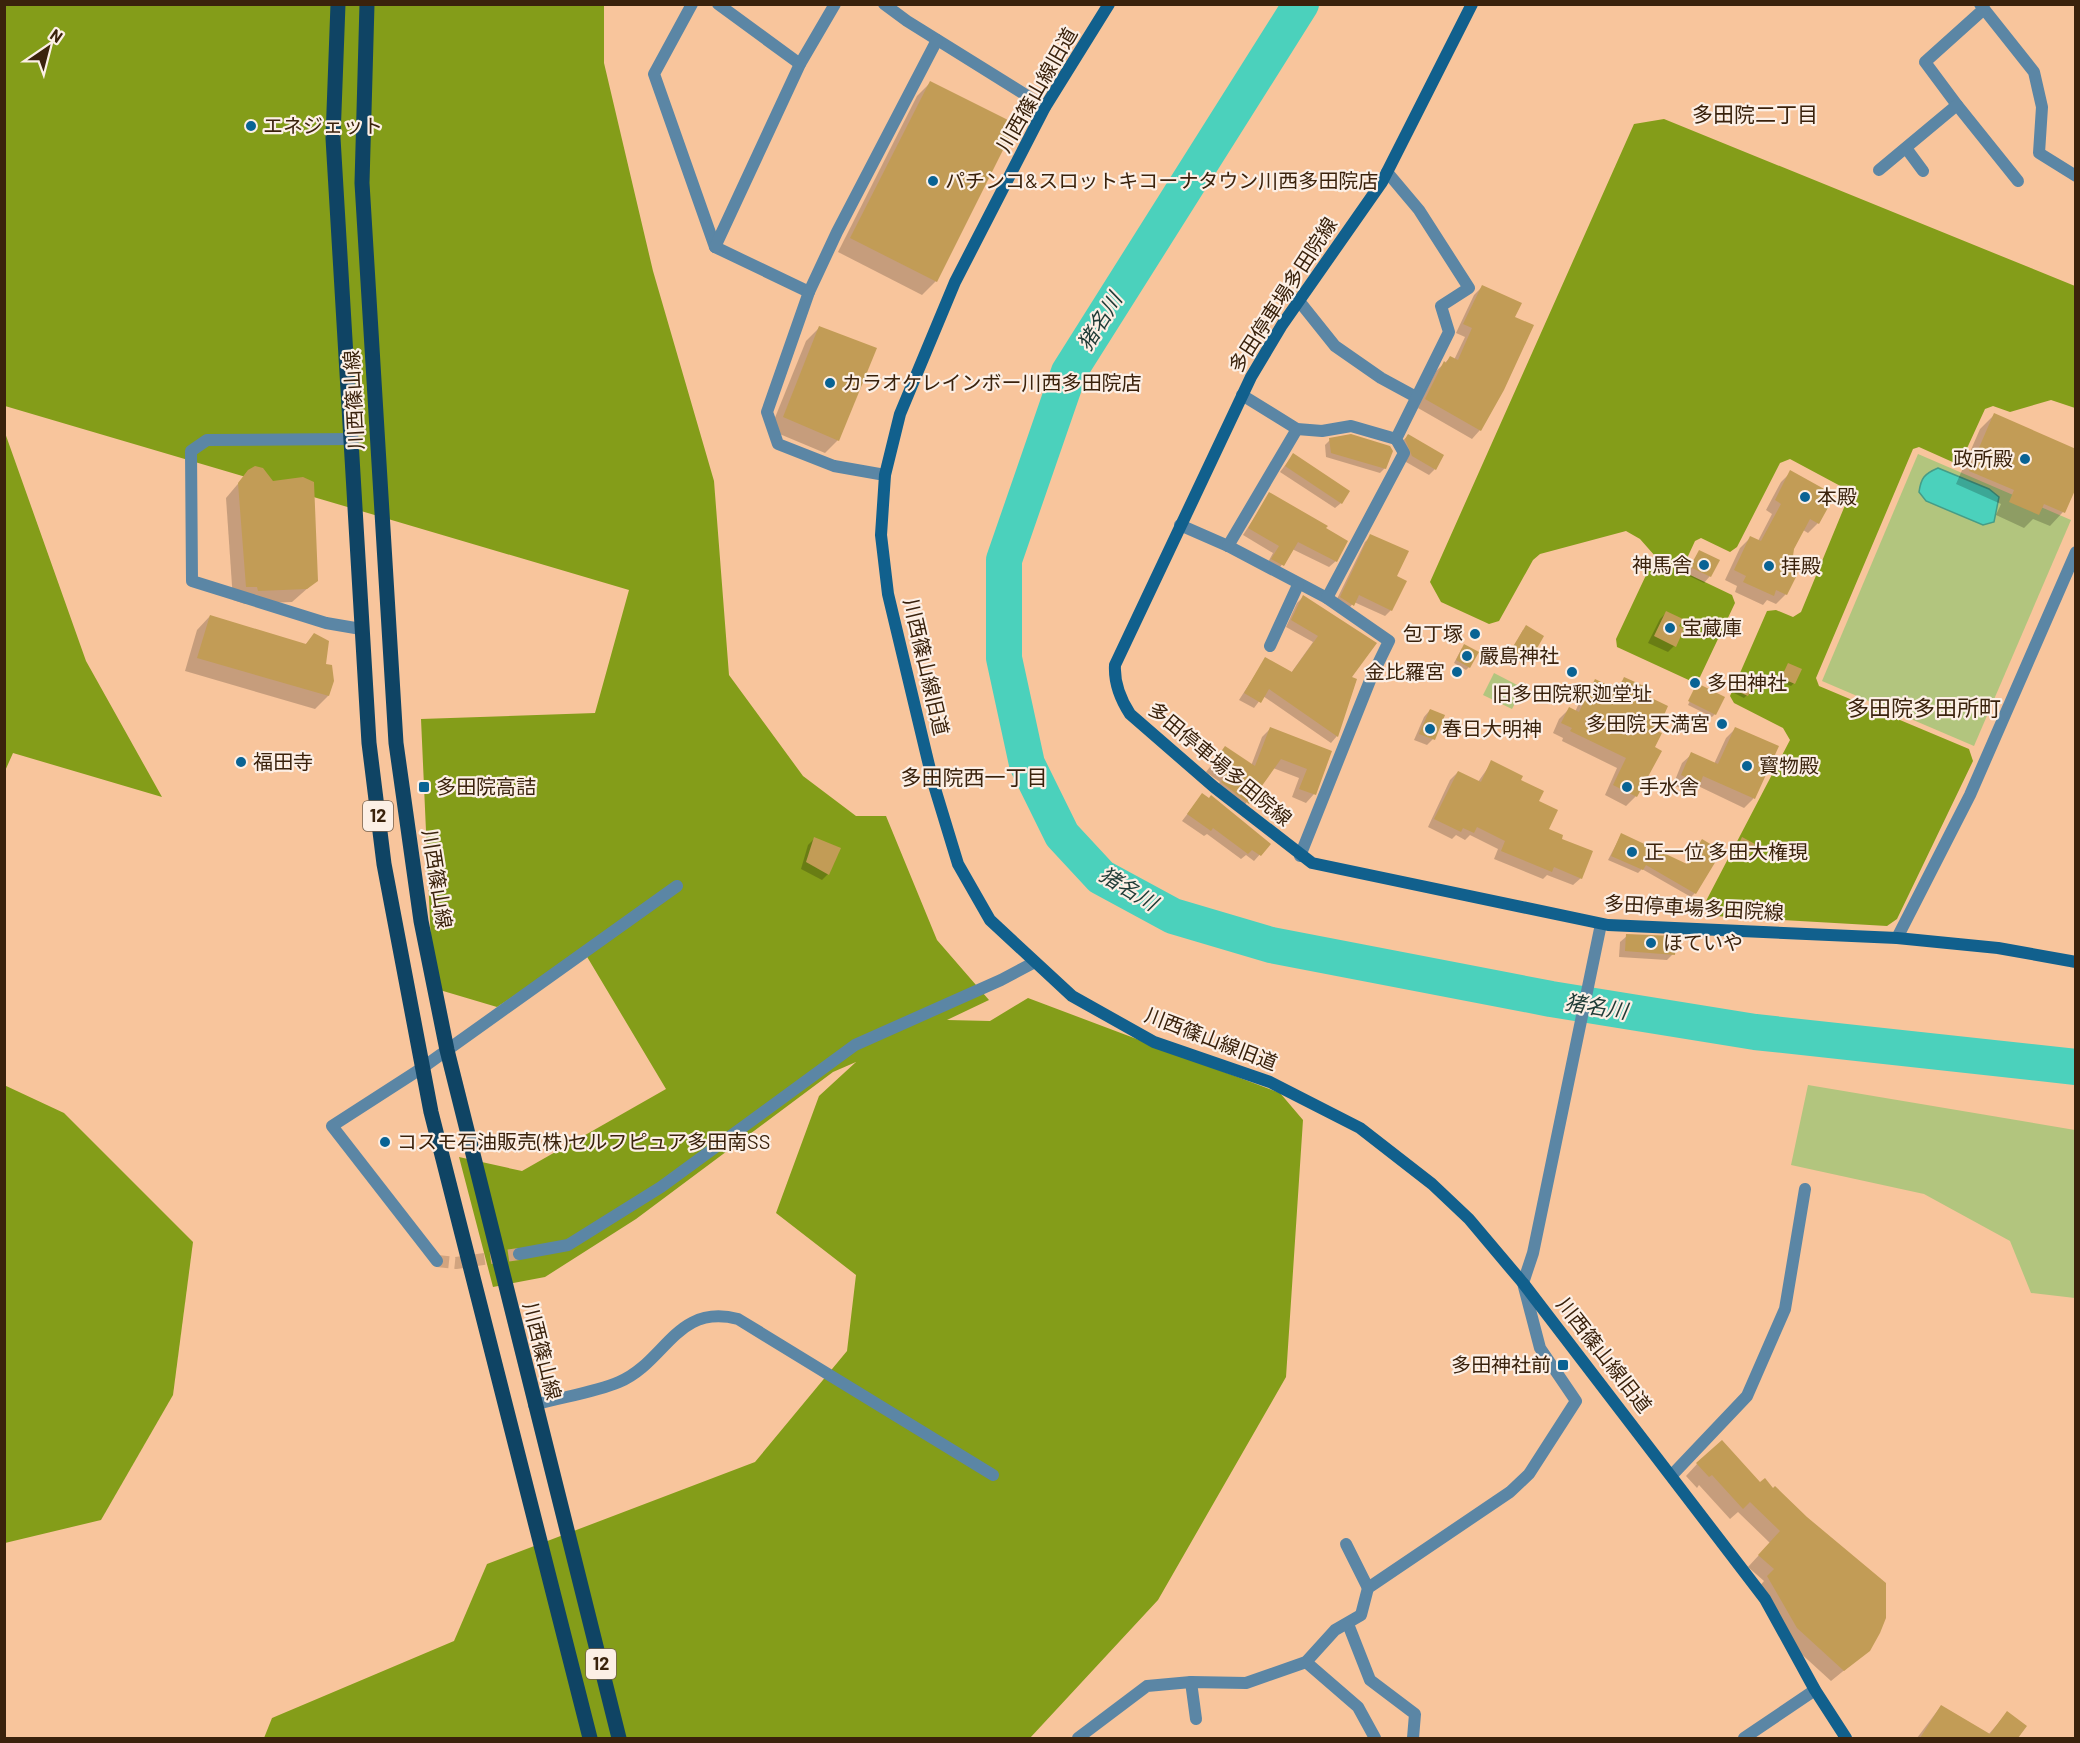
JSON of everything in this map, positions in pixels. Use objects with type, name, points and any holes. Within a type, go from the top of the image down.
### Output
[{"type":"main road","name":"川西篠山線","points":[[338,4],[333,138],[353,439],[361,629],[369,743],[384,864],[422,1068],[556,1610],[590,1738]]},
{"type":"main road","name":"川西篠山線","points":[[367,4],[362,183],[396,743],[421,921],[447,1050],[619,1738]]},
{"type":"street","points":[[692,4],[654,74],[715,247],[809,292]]},
{"type":"street","points":[[718,4],[801,64]]},
{"type":"street","points":[[715,247],[801,64],[835,4]]},
{"type":"street","points":[[884,4],[1045,107]]},
{"type":"street","name":"川西篠山線旧道","points":[[1109,4],[1045,107],[956,282],[900,414],[885,475],[881,535],[888,594],[933,782],[958,864],[990,920],[1033,963],[1072,996],[1154,1042],[1270,1082],[1360,1128],[1447,1198],[1469,1219],[1523,1283],[1765,1599],[1815,1690],[1846,1738]]},
{"type":"street","name":"多田停車場多田院線","points":[[1472,4],[1387,172],[1299,301],[1242,395],[1115,665],[1115,674],[1123,704],[1130,714],[1163,744],[1300,856],[1312,863],[1601,924],[1897,938],[1998,948],[2076,962]]},
{"type":"street","points":[[2018,181],[1925,62],[1982,7],[2034,72],[2042,107],[2039,153],[2076,176]]},
{"type":"street","points":[[885,475],[834,466],[778,444],[767,412],[809,292],[837,232],[937,40]]},
{"type":"street","points":[[1879,170],[1957,105]]},
{"type":"street","points":[[1906,148],[1923,171]]},
{"type":"street","points":[[1387,172],[1419,210],[1469,288],[1441,306],[1449,332],[1396,439]]},
{"type":"street","points":[[1299,301],[1335,346],[1381,378],[1416,397]]},
{"type":"street","points":[[1242,395],[1298,429],[1322,431],[1351,426],[1396,439],[1404,453],[1327,598]]},
{"type":"street","points":[[1228,546],[1298,429]]},
{"type":"street","points":[[353,439],[207,440],[191,451],[192,581],[326,623],[361,629]]},
{"type":"street","points":[[1180,525],[1228,546],[1298,585],[1327,598],[1389,641],[1371,678],[1300,856]]},
{"type":"street","points":[[1897,938],[1970,795],[2076,552]]},
{"type":"street","points":[[1270,646],[1298,585]]},
{"type":"street","points":[[437,1261],[332,1126],[422,1068],[677,886]]},
{"type":"street","points":[[1368,1587],[1510,1492],[1529,1474],[1576,1401],[1540,1348],[1523,1283],[1533,1253],[1601,924]]},
{"type":"street","points":[[519,1254],[568,1245],[643,1199],[728,1141],[855,1044],[1001,981],[1033,963]]},
{"type":"street","points":[[1672,1475],[1747,1396],[1785,1309],[1805,1189]]},
{"type":"street","points":[[534,1404],[620,1382],[689,1324],[704,1316],[720,1314],[738,1319],[993,1475]]},
{"type":"street","points":[[1078,1738],[1147,1686],[1191,1682],[1246,1683],[1306,1662],[1335,1630],[1361,1615],[1368,1587],[1346,1544]]},
{"type":"street","points":[[1348,1624],[1370,1680],[1415,1714],[1413,1738]]},
{"type":"street","points":[[1306,1662],[1358,1707],[1375,1738]]},
{"type":"street","points":[[1191,1682],[1196,1719]]},
{"type":"street","points":[[1743,1738],[1815,1690]]},
{"type":"green space","points":[[4,5],[604,5],[604,63],[653,271],[714,481],[729,675],[803,776],[856,816],[886,816],[937,940],[989,1000],[947,1020],[990,1021],[1028,998],[1280,1093],[1303,1120],[1286,1377],[1158,1600],[1030,1738],[264,1738],[272,1718],[454,1641],[487,1564],[755,1462],[847,1351],[856,1275],[776,1213],[819,1096],[856,1062],[833,1072],[636,1219],[545,1277],[493,1287],[459,1157],[522,1171],[666,1089],[583,950],[497,1007],[433,988],[421,719],[595,713],[629,590],[5,406]]},
{"type":"green space","points":[[1664,119],[2075,286],[2075,408],[2051,400],[2010,412],[1993,406],[1985,409],[1963,457],[1957,464],[1919,447],[1913,449],[1816,678],[1819,686],[1969,749],[1973,761],[1897,919],[1887,926],[1715,916],[1706,901],[1790,740],[1783,728],[1734,703],[1730,696],[1767,611],[1776,610],[1793,617],[1801,612],[1848,498],[1846,489],[1790,459],[1780,463],[1737,547],[1730,552],[1701,538],[1695,541],[1683,567],[1686,573],[1732,595],[1735,603],[1700,677],[1693,682],[1617,647],[1616,639],[1655,556],[1640,539],[1626,531],[1540,554],[1533,560],[1499,621],[1489,624],[1441,602],[1430,582],[1634,124]]},
{"type":"green space","points":[[4,430],[86,661],[162,797],[13,753],[5,771]]},
{"type":"green space","points":[[1918,454],[2071,520],[1974,746],[1822,681]]},
{"type":"green space","points":[[1494,673],[1523,688],[1512,709],[1483,695]]},
{"type":"green space","points":[[4,1085],[64,1113],[193,1242],[173,1395],[101,1520],[5,1543]]},
{"type":"green space","points":[[1808,1085],[2075,1130],[2075,1298],[2031,1293],[2010,1241],[1924,1194],[1791,1165]]},
{"type":"water","points":[[1938,468],[1989,489],[1999,497],[1994,522],[1983,525],[1926,501],[1919,492],[1921,483],[1929,472]]},
{"type":"building","name":"パチンコ&スロットキコーナタウン川西多田院店","points":[[930,81],[1016,124],[937,282],[850,238]]},
{"type":"building","points":[[1482,285],[1522,303],[1515,317],[1534,325],[1504,390],[1481,431],[1425,399],[1444,361],[1446,363],[1450,356],[1458,360],[1472,328],[1463,324]]},
{"type":"building","name":"カラオケレインボー川西多田院店","points":[[819,326],[877,348],[839,441],[783,417]]},
{"type":"building","name":"政所殿","points":[[1994,413],[2076,449],[2076,488],[2065,513],[2044,504],[2039,515],[2009,502],[2014,490],[1969,471]]},
{"type":"building","points":[[1351,434],[1390,446],[1393,451],[1386,469],[1331,453],[1329,438]]},
{"type":"building","points":[[1408,434],[1444,455],[1436,470],[1412,456],[1405,439]]},
{"type":"building","points":[[1293,453],[1350,491],[1342,504],[1285,466]]},
{"type":"building","points":[[255,466],[263,468],[273,481],[303,477],[314,482],[318,581],[307,589],[258,591],[257,587],[246,587],[238,483],[248,470]]},
{"type":"building","points":[[1790,470],[1835,495],[1819,524],[1810,519],[1794,549],[1793,556],[1804,561],[1787,595],[1776,590],[1774,596],[1743,582],[1746,576],[1734,570],[1750,536],[1761,541],[1781,504],[1775,500]]},
{"type":"building","points":[[1269,492],[1328,526],[1326,528],[1348,541],[1337,562],[1298,542],[1284,566],[1271,559],[1279,546],[1248,528]]},
{"type":"building","points":[[1370,534],[1409,551],[1397,576],[1407,581],[1392,611],[1359,595],[1354,606],[1340,597]]},
{"type":"building","name":"神馬舎","points":[[1699,550],[1720,560],[1711,577],[1690,567]]},
{"type":"building","points":[[1303,595],[1377,643],[1352,677],[1357,679],[1338,737],[1269,689],[1261,703],[1244,693],[1265,657],[1292,672],[1318,636],[1291,620]]},
{"type":"building","name":"宝蔵庫","points":[[1666,611],[1683,619],[1679,626],[1684,629],[1676,647],[1654,636]]},
{"type":"building","points":[[210,615],[306,644],[314,633],[329,641],[326,664],[332,665],[334,681],[329,696],[197,658]]},
{"type":"building","points":[[1526,625],[1544,636],[1530,661],[1511,650]]},
{"type":"building","name":"嚴島神社","points":[[1464,644],[1479,652],[1470,668],[1456,660]]},
{"type":"building","points":[[1788,663],[1802,669],[1795,684],[1781,678]]},
{"type":"building","points":[[1741,676],[1755,682],[1748,696],[1734,690]]},
{"type":"building","points":[[1624,677],[1644,686],[1641,693],[1668,706],[1657,731],[1662,733],[1655,747],[1662,751],[1637,797],[1613,785],[1626,758],[1570,731],[1572,728],[1561,723],[1569,707],[1579,712],[1595,679],[1618,690]]},
{"type":"building","points":[[1697,683],[1725,697],[1716,715],[1688,701]]},
{"type":"building","points":[[1430,709],[1445,715],[1435,740],[1419,734]]},
{"type":"building","points":[[1270,727],[1332,751],[1316,795],[1299,789],[1307,769],[1281,759],[1249,804],[1221,782],[1227,773],[1213,763],[1225,746],[1255,766]]},
{"type":"building","name":"寳物殿","points":[[1735,727],[1779,746],[1755,799],[1703,776],[1700,784],[1681,775],[1691,752],[1718,764]]},
{"type":"building","points":[[1491,760],[1523,776],[1521,780],[1544,791],[1539,801],[1558,810],[1549,829],[1563,835],[1562,839],[1593,851],[1582,879],[1554,867],[1552,872],[1501,851],[1505,841],[1477,827],[1474,833],[1463,828],[1461,832],[1434,819],[1458,771],[1481,782]]},
{"type":"building","points":[[1202,793],[1209,798],[1211,795],[1271,844],[1261,856],[1252,850],[1248,854],[1213,828],[1211,831],[1187,814]]},
{"type":"building","points":[[1621,833],[1687,864],[1702,839],[1722,851],[1696,894],[1646,865],[1643,870],[1611,856]]},
{"type":"building","points":[[814,837],[841,848],[829,875],[806,862]]},
{"type":"building","points":[[1742,837],[1755,844],[1748,858],[1735,852]]},
{"type":"building","name":"ほていや","points":[[1626,934],[1676,936],[1675,955],[1625,951]]},
{"type":"building","points":[[1722,1440],[1760,1482],[1765,1478],[1773,1488],[1775,1486],[1807,1517],[1886,1583],[1886,1618],[1880,1633],[1870,1651],[1844,1671],[1797,1628],[1767,1576],[1774,1569],[1758,1555],[1780,1531],[1750,1502],[1743,1509],[1712,1475],[1709,1477],[1696,1463]]},
{"type":"building","points":[[1941,1705],[1990,1734],[2007,1711],[2027,1726],[2018,1738],[1920,1738]]},
{"type":"waterway","name":"猪名川","points":[[1301,4],[1069,372],[1004,560],[1004,658],[1027,764],[1062,835],[1101,877],[1173,916],[1271,945],[1551,999],[1755,1032],[2076,1067]]},
{"type":"tunnel","points":[[437,1261],[456,1263],[519,1254]]},
{"type":"place","name":"エネジェット","points":[[251,126]]},
{"type":"place","name":"パチンコ&スロットキコーナタウン川西多田院店","points":[[933,181]]},
{"type":"place","name":"カラオケレインボー川西多田院店","points":[[830,383]]},
{"type":"place","name":"政所殿","points":[[2025,459]]},
{"type":"place","name":"本殿","points":[[1805,497]]},
{"type":"place","name":"神馬舎","points":[[1704,565]]},
{"type":"place","name":"拝殿","points":[[1769,566]]},
{"type":"place","name":"宝蔵庫","points":[[1670,628]]},
{"type":"place","name":"包丁塚","points":[[1475,634]]},
{"type":"place","name":"嚴島神社","points":[[1467,656]]},
{"type":"place","name":"金比羅宮","points":[[1457,672]]},
{"type":"place","name":"旧多田院釈迦堂址","points":[[1572,672]]},
{"type":"place","name":"多田神社","points":[[1695,683]]},
{"type":"place","name":"多田院 天満宮","points":[[1722,724]]},
{"type":"place","name":"春日大明神","points":[[1430,729]]},
{"type":"place","name":"福田寺","points":[[241,762]]},
{"type":"place","name":"寳物殿","points":[[1747,766]]},
{"type":"place","name":"多田院高詰","points":[[424,787]]},
{"type":"place","name":"手水舎","points":[[1627,787]]},
{"type":"place","name":"正一位 多田大権現","points":[[1632,852]]},
{"type":"place","name":"ほていや","points":[[1651,943]]},
{"type":"place","name":"コスモ石油販売(株)セルフピュア多田南SS","points":[[385,1142]]},
{"type":"place","name":"多田神社前","points":[[1563,1365]]},
{"type":"district","name":"多田院二丁目","points":[[1755,115]]},
{"type":"district","name":"多田院多田所町","points":[[1924,708]]},
{"type":"district","name":"多田院西一丁目","points":[[974,778]]}]
